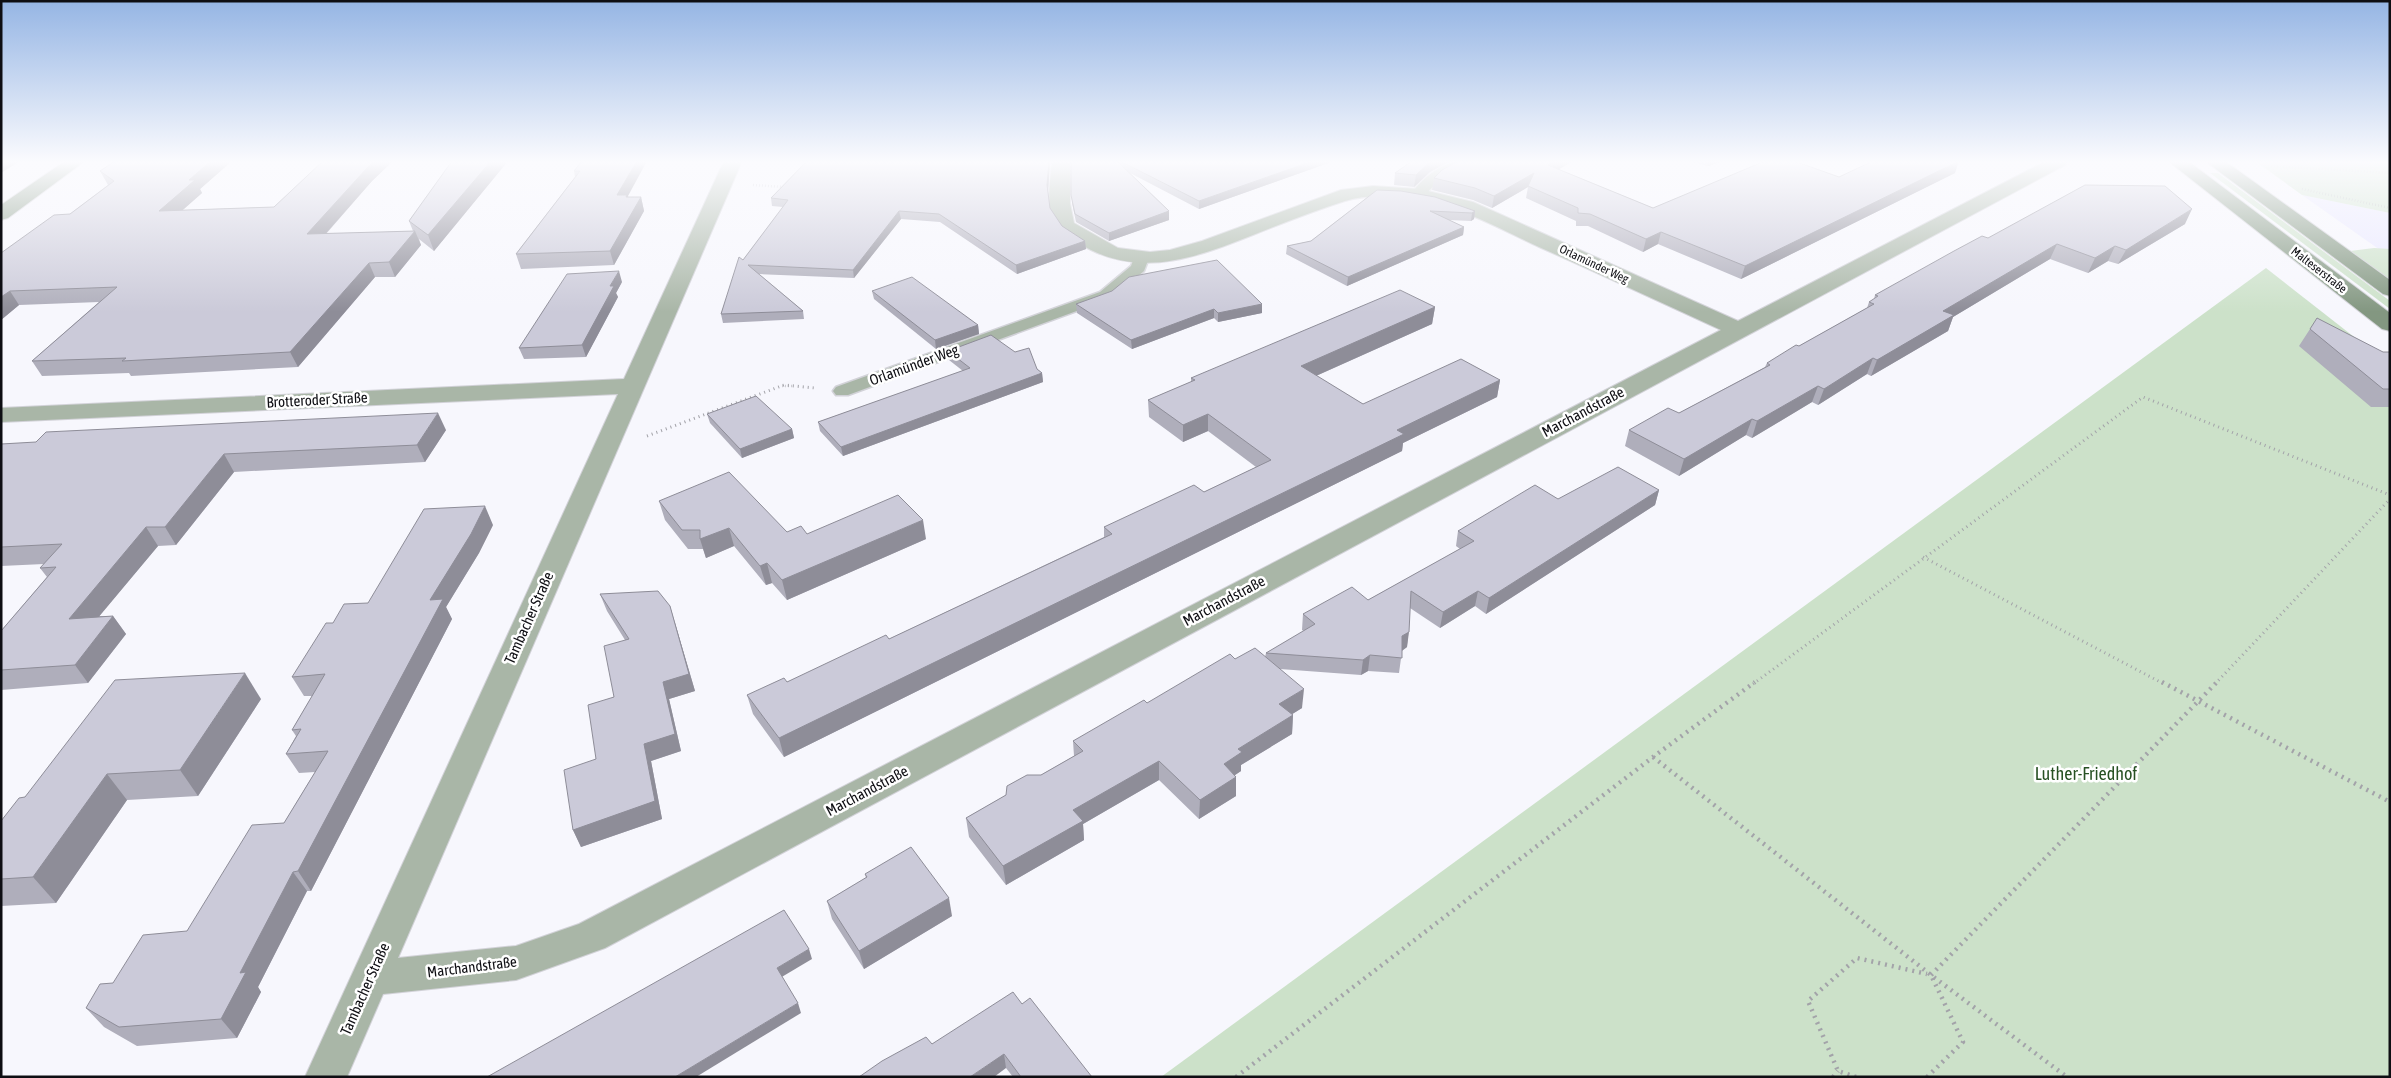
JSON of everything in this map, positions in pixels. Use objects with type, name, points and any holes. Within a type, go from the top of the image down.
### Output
[{"type":"main road","name":"Malteserstraße","points":[[2243,211],[2390,324]]},
{"type":"main road","name":"Malteserstraße","points":[[2283,211],[2390,290]]},
{"type":"street","name":"Tambacher Straße","points":[[326,1077],[710,211]]},
{"type":"street","name":"Orlamünder Weg","points":[[1063,211],[1065,224],[1074,232],[1105,250],[1141,258],[1166,258],[1185,254],[1302,211]]},
{"type":"street","name":"Orlamünder Weg","points":[[1478,211],[1739,330]]},
{"type":"street","name":"Marchandstraße","points":[[370,978],[516,963],[592,936],[1964,211]]},
{"type":"street","name":"Brotteroder Straße","points":[[1,415],[632,386]]},
{"type":"lane","name":"Orlamünder Weg","points":[[842,391],[1106,294],[1138,268],[1141,258]]},
{"type":"path","points":[[647,436],[784,385],[842,391]]},
{"type":"path","points":[[1236,1077],[1653,757],[2143,397],[2390,497],[2198,702],[1930,975]]},
{"type":"path","points":[[1923,558],[2390,802]]},
{"type":"path","points":[[1653,757],[1930,975],[2067,1077]]},
{"type":"path","points":[[1856,1077],[1838,1071],[1808,1001],[1857,958],[1930,975],[1964,1042],[1927,1077]]},
{"type":"path","points":[[1833,1077],[1838,1071]]},
{"type":"shaded area","points":[[2325,211],[2390,213],[2390,257]]},
{"type":"green space","points":[[2261,211],[2269,211],[2390,301],[2390,309]]},
{"type":"green space","points":[[2374,248],[2390,249],[2390,280],[2350,251]]},
{"type":"green space","name":"Luther-Friedhof","points":[[2266,268],[2390,365],[2390,1077],[1161,1077]]},
{"type":"building","points":[[74,211],[328,211],[307,234],[415,231],[389,262],[369,263],[290,352],[122,361],[126,358],[32,361],[117,287],[10,291],[1,297],[1,253],[54,215],[70,214]]},
{"type":"building","points":[[416,211],[448,211],[428,235],[409,221]]},
{"type":"building","points":[[549,211],[633,211],[610,251],[516,254]]},
{"type":"building","points":[[780,211],[899,211],[853,270],[748,265],[803,311],[721,314],[739,257],[743,260]]},
{"type":"building","points":[[903,211],[1052,211],[1062,226],[1085,241],[1016,265],[939,214]]},
{"type":"building","points":[[1074,211],[1168,211],[1109,233],[1075,214]]},
{"type":"building","points":[[1349,211],[1431,211],[1464,227],[1348,277],[1287,246],[1311,241]]},
{"type":"building","points":[[1436,211],[1475,211],[1472,213]]},
{"type":"building","points":[[1578,211],[1856,211],[1745,266],[1661,232],[1646,239],[1590,214],[1578,213]]},
{"type":"building","points":[[2037,211],[2188,211],[2126,250],[2115,246],[2095,258],[2057,244],[1943,311],[1954,315],[1877,360],[1873,358],[1824,389],[1818,386],[1757,421],[1752,419],[1684,459],[1629,430],[1668,408],[1679,413],[1770,365],[1767,363],[1796,345],[1799,346],[1874,304],[1869,302],[1878,296],[1875,295],[1982,236],[1988,238]]},
{"type":"building","points":[[1217,260],[1262,304],[1218,313],[1214,309],[1131,340],[1076,304],[1112,291],[1129,277]]},
{"type":"building","points":[[619,271],[610,286],[614,286],[582,345],[519,348],[567,274]]},
{"type":"building","points":[[912,277],[978,325],[935,340],[872,291]]},
{"type":"building","points":[[1400,290],[1435,307],[1301,366],[1363,404],[1461,359],[1500,380],[1397,430],[1404,434],[779,738],[747,695],[784,678],[787,682],[886,635],[889,639],[1112,534],[1104,527],[1194,485],[1204,492],[1271,460],[1208,414],[1183,425],[1148,400],[1195,380],[1191,378]]},
{"type":"building","points":[[2317,318],[2383,352],[2390,352],[2390,389],[2383,389],[2310,329]]},
{"type":"building","points":[[991,335],[1015,352],[1029,348],[1037,369],[1042,373],[841,447],[818,422],[970,368],[948,351]]},
{"type":"building","points":[[756,396],[792,429],[740,449],[707,414]]},
{"type":"building","points":[[438,413],[417,445],[224,454],[165,527],[146,527],[69,619],[113,616],[75,665],[1,670],[1,631],[56,567],[40,568],[62,544],[1,547],[1,444],[36,442],[46,432]]},
{"type":"building","points":[[1618,467],[1659,490],[1489,598],[1478,591],[1443,612],[1411,591],[1409,632],[1402,636],[1402,658],[1370,655],[1363,660],[1266,653],[1315,624],[1303,614],[1352,587],[1368,600],[1474,541],[1458,531],[1535,485],[1558,499]]},
{"type":"building","points":[[729,472],[787,532],[801,526],[807,534],[898,495],[923,520],[782,580],[767,563],[760,566],[729,528],[700,539],[700,530],[682,530],[659,501]]},
{"type":"building","points":[[485,506],[471,534],[430,600],[443,599],[298,871],[293,872],[240,973],[246,972],[221,1019],[119,1027],[86,1008],[100,984],[113,983],[143,935],[187,931],[252,825],[284,823],[328,751],[286,754],[301,729],[292,730],[325,674],[292,677],[326,623],[333,623],[344,604],[368,603],[424,509]]},
{"type":"building","points":[[658,591],[670,606],[689,674],[663,682],[675,734],[644,744],[655,801],[573,830],[564,770],[596,759],[588,705],[614,697],[604,646],[629,639],[600,594]]},
{"type":"building","points":[[1255,648],[1304,689],[1279,704],[1293,715],[1238,749],[1242,752],[1224,764],[1236,777],[1200,800],[1159,761],[1073,810],[1083,821],[1003,866],[966,818],[1006,795],[1007,786],[1027,775],[1041,775],[1083,751],[1073,741],[1144,700],[1147,703],[1230,654],[1235,659]]},
{"type":"building","points":[[245,673],[180,770],[107,774],[33,877],[1,879],[1,821],[19,798],[25,797],[115,680]]},
{"type":"building","points":[[911,847],[949,898],[859,951],[827,901],[867,877],[865,874]]},
{"type":"building","points":[[784,910],[809,949],[777,968],[798,1003],[675,1077],[487,1077]]},
{"type":"building","points":[[1013,992],[1022,1004],[1030,998],[1092,1077],[1021,1077],[1004,1054],[970,1077],[859,1077],[882,1061],[926,1037],[932,1044]]}]
